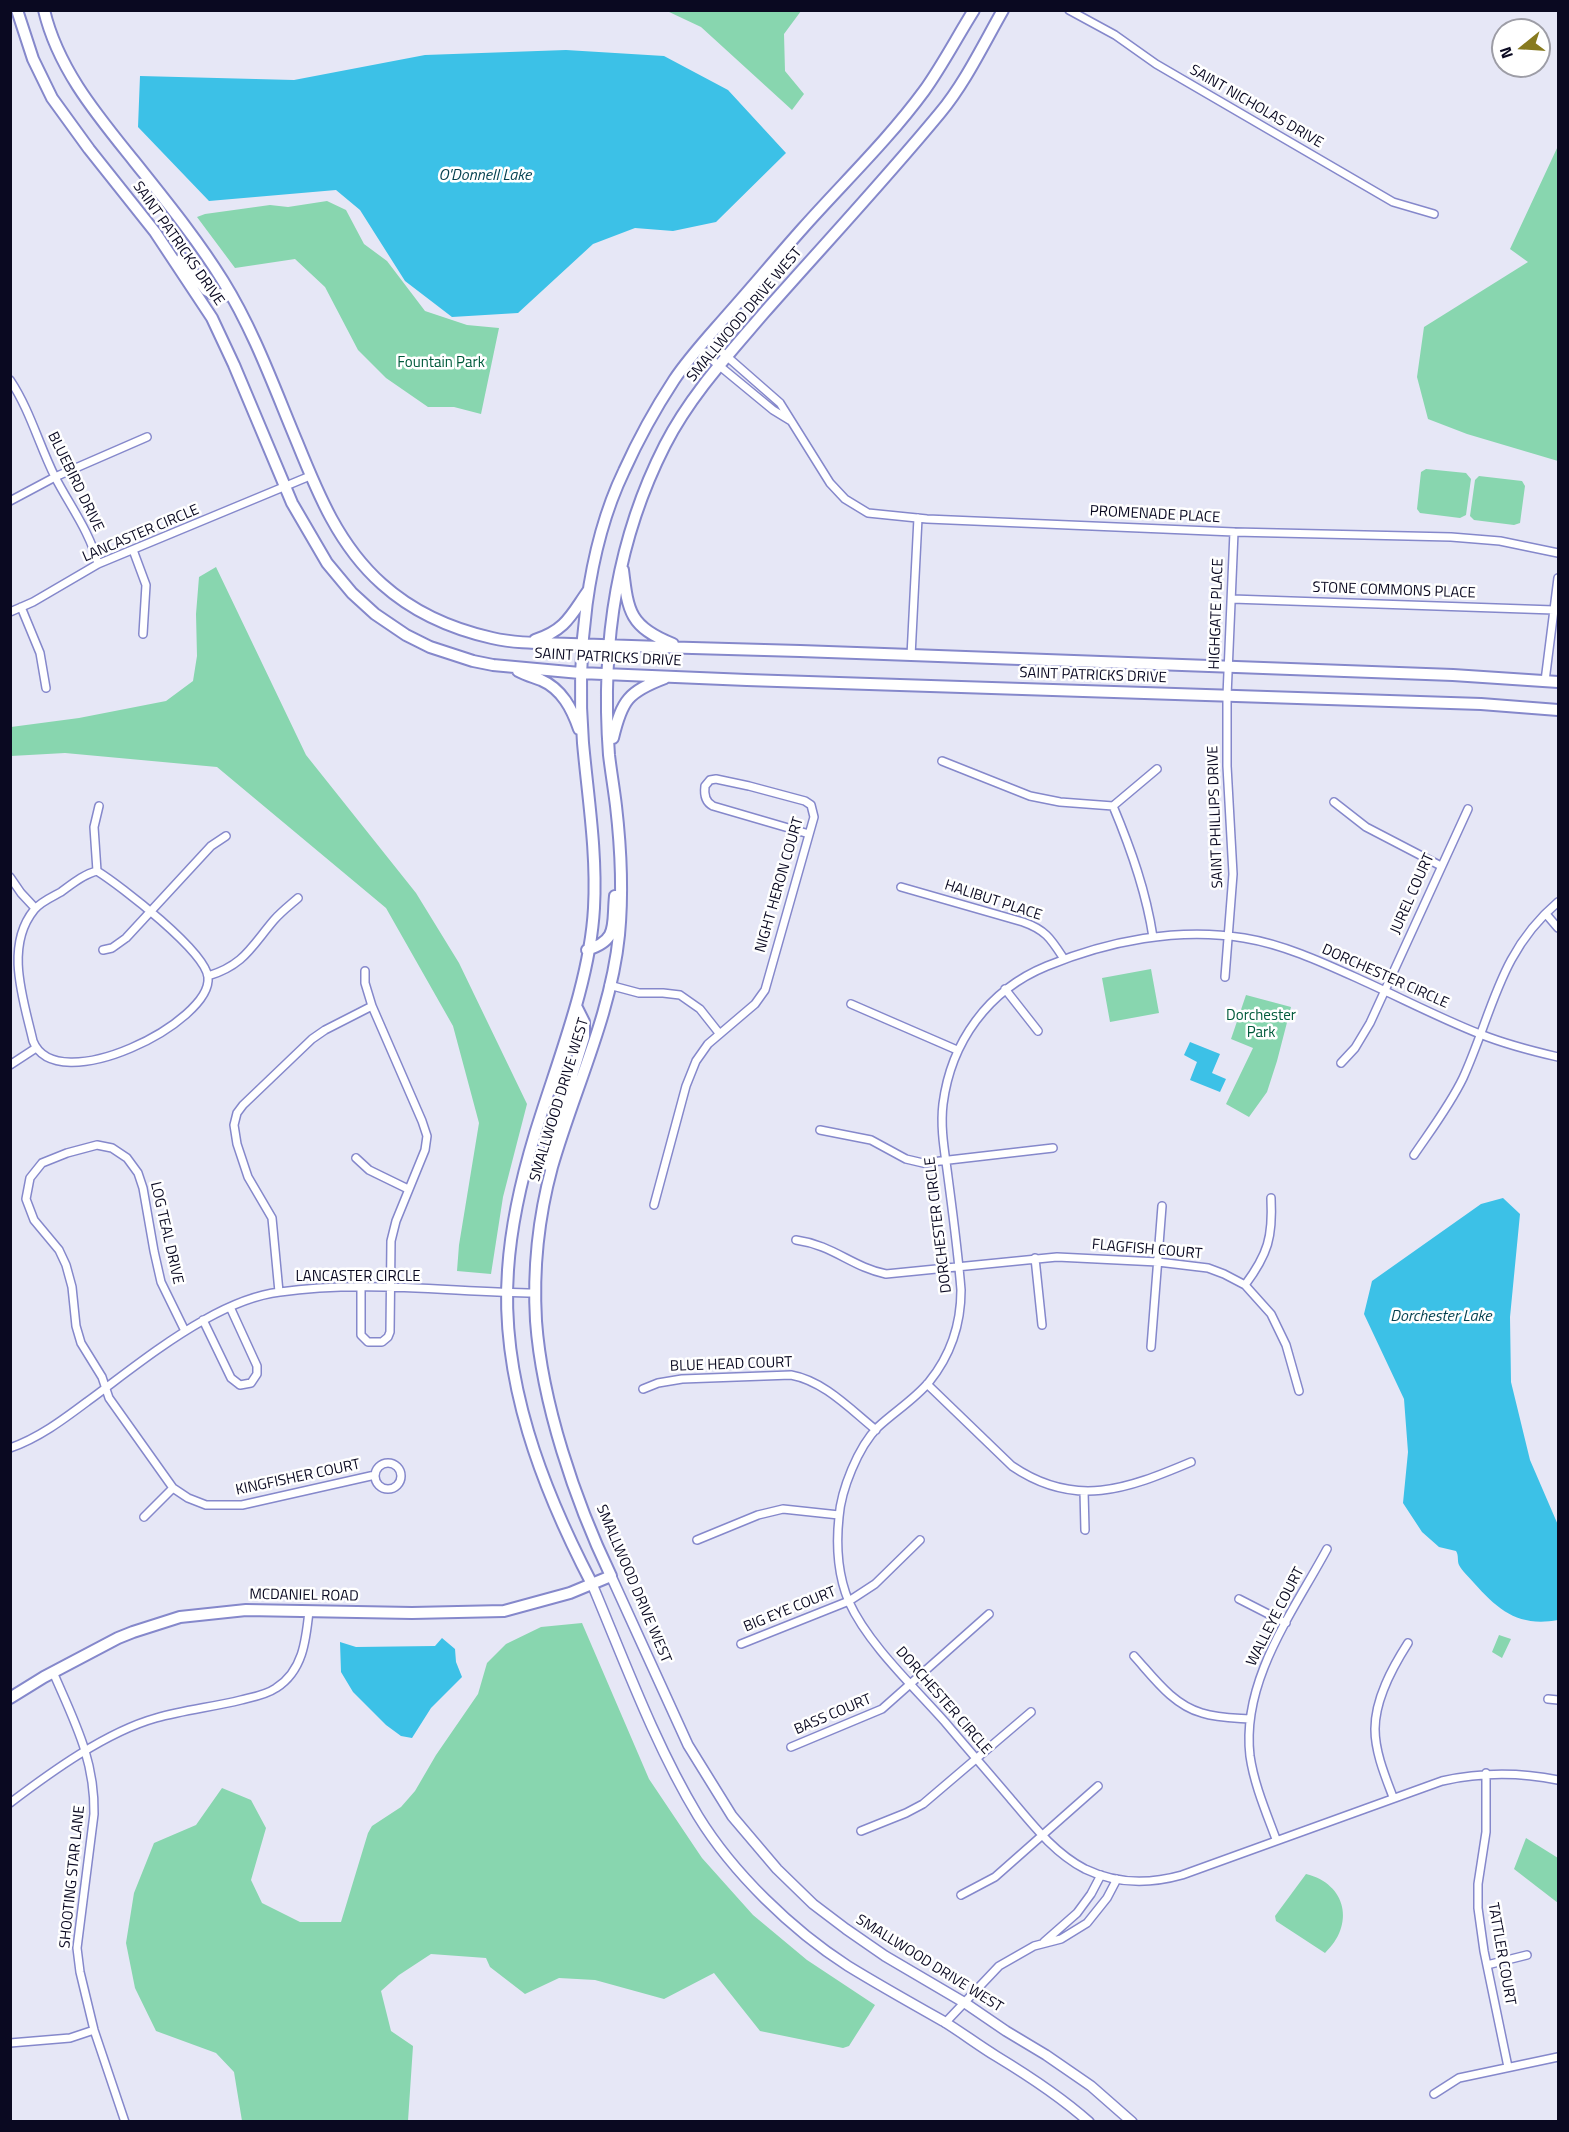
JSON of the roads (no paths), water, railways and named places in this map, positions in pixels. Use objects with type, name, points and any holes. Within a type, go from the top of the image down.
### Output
[{"type":"main road","name":"SAINT PATRICKS DRIVE","points":[[17,10],[33,59],[52,98],[88,149],[156,232],[212,318],[285,486],[301,520],[327,563],[352,593],[375,614],[406,635],[430,647],[473,661],[512,668],[608,674],[1481,704],[1558,710]]},
{"type":"main road","name":"SAINT PATRICKS DRIVE","points":[[44,10],[77,87],[116,141],[193,237],[232,296],[261,353],[310,476],[331,520],[353,553],[383,586],[411,605],[443,622],[494,639],[520,643],[679,646],[1484,677],[1558,682]]},
{"type":"main road","name":"SMALLWOOD DRIVE WEST","points":[[592,1584],[563,1528],[525,1424],[509,1338],[507,1293],[508,1268],[523,1174],[576,1006],[594,912],[592,819],[583,741],[580,672],[590,589],[600,541],[614,492],[623,472],[676,376],[802,229],[868,158],[922,93],[974,10]]},
{"type":"main road","name":"SMALLWOOD DRIVE WEST","points":[[611,1576],[577,1492],[555,1427],[539,1342],[535,1293],[543,1210],[552,1167],[593,1044],[609,985],[619,931],[621,886],[617,811],[609,753],[608,674],[609,646],[622,562],[639,503],[665,446],[691,404],[723,361],[943,110],[1003,10]]},
{"type":"main road","points":[[156,232],[165,234],[206,290],[232,296]]},
{"type":"main road","points":[[622,562],[626,599],[636,621],[650,634],[679,646]]},
{"type":"main road","points":[[520,643],[542,638],[564,626],[590,589]]},
{"type":"main road","points":[[512,668],[541,680],[559,693],[573,712],[583,741]]},
{"type":"main road","points":[[609,753],[619,712],[631,695],[643,686],[670,676]]},
{"type":"main road","points":[[587,951],[603,945],[610,937],[619,847]]},
{"type":"main road","points":[[543,1210],[550,1146],[584,1037],[584,1022],[576,1006]]},
{"type":"main road","name":"MCDANIEL ROAD","points":[[10,1698],[53,1672],[133,1632],[180,1617],[230,1610],[412,1613],[504,1611],[570,1593],[611,1576]]},
{"type":"street","name":"SAINT NICHOLAS DRIVE","points":[[1069,10],[1115,36],[1156,64],[1393,202],[1434,214]]},
{"type":"street","name":"PROMENADE PLACE","points":[[707,339],[723,361],[773,410],[793,423],[830,483],[852,504],[868,513],[918,518],[1234,532],[1451,537],[1500,540],[1558,553]]},
{"type":"street","name":"PROMENADE PLACE","points":[[699,349],[723,361]]},
{"type":"street","name":"BLUEBIRD DRIVE","points":[[10,380],[26,406],[55,477],[83,526],[98,564]]},
{"type":"street","points":[[10,501],[55,477],[147,437]]},
{"type":"street","name":"LANCASTER CIRCLE","points":[[10,612],[98,564],[310,476]]},
{"type":"street","points":[[911,656],[918,518]]},
{"type":"street","name":"HIGHGATE PLACE","points":[[1227,696],[1234,532]]},
{"type":"street","points":[[133,550],[146,585],[143,634]]},
{"type":"street","points":[[1545,681],[1558,578]]},
{"type":"street","name":"STONE COMMONS PLACE","points":[[1232,599],[1554,610]]},
{"type":"street","points":[[21,608],[40,653],[46,688]]},
{"type":"street","name":"SAINT PHILLIPS DRIVE","points":[[1225,977],[1233,865],[1227,766],[1227,696]]},
{"type":"street","points":[[942,761],[1030,796],[1060,802],[1113,806],[1157,769]]},
{"type":"street","name":"NIGHT HERON COURT","points":[[654,1205],[691,1072],[702,1052],[719,1033],[755,1004],[765,990],[809,834],[814,813],[809,803],[716,779],[707,782],[705,798],[709,804],[809,834]]},
{"type":"street","points":[[1334,802],[1366,827],[1441,866]]},
{"type":"street","points":[[97,871],[87,874],[35,908],[24,928],[18,955],[20,986],[36,1048],[54,1060],[71,1064],[100,1059],[154,1036],[198,1004],[208,983],[208,976],[202,961],[151,912],[97,871],[94,827],[99,806]]},
{"type":"street","points":[[1113,806],[1139,873],[1148,903],[1153,937]]},
{"type":"street","name":"JUREL COURT","points":[[1341,1062],[1355,1048],[1365,1033],[1468,809]]},
{"type":"street","points":[[103,950],[120,943],[211,846],[226,836]]},
{"type":"street","points":[[10,877],[35,908]]},
{"type":"street","name":"HALIBUT PLACE","points":[[901,888],[1040,928],[1050,937],[1064,959]]},
{"type":"street","points":[[208,976],[228,969],[240,960],[275,919],[298,898]]},
{"type":"street","points":[[1414,1155],[1457,1089],[1501,978],[1512,957],[1522,941],[1558,902]]},
{"type":"street","points":[[1546,914],[1558,928]]},
{"type":"street","name":"DORCHESTER CIRCLE","points":[[1558,1057],[1510,1045],[1479,1034],[1305,956],[1260,942],[1229,936],[1153,937],[1108,945],[1035,971],[1005,989],[977,1019],[957,1050],[943,1102],[942,1125],[961,1299],[956,1329],[943,1362],[927,1384],[876,1430],[852,1468],[844,1489],[839,1515],[839,1558],[849,1601],[873,1640],[1042,1835],[1074,1862],[1101,1875],[1117,1879],[1145,1881],[1170,1878],[1442,1781],[1486,1773],[1521,1774],[1558,1780]]},
{"type":"street","points":[[361,1288],[361,1335],[368,1342],[385,1340],[390,1332],[391,1241],[396,1221],[425,1150],[426,1130],[372,1006],[365,983],[365,971]]},
{"type":"street","points":[[10,974],[19,972]]},
{"type":"street","points":[[609,985],[639,993],[680,995],[700,1010],[719,1033]]},
{"type":"street","points":[[1005,989],[1038,1031]]},
{"type":"street","points":[[851,1004],[957,1050]]},
{"type":"street","points":[[279,1292],[272,1218],[248,1177],[234,1131],[235,1119],[243,1105],[312,1039],[372,1006]]},
{"type":"street","points":[[10,1065],[36,1048]]},
{"type":"street","points":[[820,1130],[871,1140],[915,1162],[946,1161],[1053,1148]]},
{"type":"street","name":"LOG TEAL DRIVE","points":[[106,1387],[81,1344],[66,1265],[59,1250],[34,1220],[28,1208],[26,1189],[30,1178],[42,1163],[97,1145],[112,1148],[127,1158],[138,1173],[143,1188],[158,1273],[185,1331]]},
{"type":"street","points":[[356,1158],[369,1170],[408,1189]]},
{"type":"street","points":[[1245,1286],[1259,1267],[1268,1248],[1271,1228],[1270,1198]]},
{"type":"street","points":[[1151,1347],[1162,1206]]},
{"type":"street","name":"FLAGFISH COURT","points":[[796,1240],[819,1245],[863,1267],[886,1274],[1035,1258],[1158,1262],[1208,1268],[1245,1286],[1271,1314],[1286,1345],[1299,1391]]},
{"type":"street","points":[[1035,1258],[1042,1325]]},
{"type":"street","name":"LANCASTER CIRCLE","points":[[10,1448],[50,1429],[203,1320],[230,1307],[279,1292],[390,1288],[535,1293]]},
{"type":"street","points":[[203,1320],[231,1378],[240,1385],[251,1383],[257,1374],[257,1366],[230,1307]]},
{"type":"street","name":"BLUE HEAD COURT","points":[[642,1389],[682,1378],[791,1375],[805,1378],[819,1385],[876,1430]]},
{"type":"street","points":[[927,1384],[1005,1459],[1020,1471],[1055,1487],[1084,1491],[1111,1490],[1160,1475],[1191,1462]]},
{"type":"street","name":"KINGFISHER COURT","points":[[106,1387],[109,1398],[173,1488],[188,1498],[206,1505],[242,1505],[375,1475]]},
{"type":"street","points":[[144,1517],[173,1488]]},
{"type":"street","points":[[1084,1491],[1085,1530]]},
{"type":"street","points":[[697,1540],[758,1515],[783,1509],[839,1515]]},
{"type":"street","name":"BIG EYE COURT","points":[[741,1644],[849,1601],[875,1584],[920,1540]]},
{"type":"street","name":"WALLEYE COURT","points":[[1276,1839],[1253,1771],[1249,1719],[1262,1672],[1286,1623],[1327,1550]]},
{"type":"street","name":"SMALLWOOD DRIVE WEST","points":[[611,1576],[688,1745],[732,1816],[777,1869],[813,1904],[846,1929],[885,1956],[965,2003],[1064,2066],[1132,2121]]},
{"type":"street","name":"SMALLWOOD DRIVE WEST","points":[[592,1584],[634,1686],[683,1789],[698,1817],[735,1866],[798,1930],[847,1965],[945,2023],[1045,2087],[1089,2121]]},
{"type":"street","points":[[1239,1599],[1286,1623]]},
{"type":"street","points":[[10,1803],[87,1751],[126,1730],[154,1718],[250,1697],[276,1688],[292,1673],[303,1652],[309,1611]]},
{"type":"street","name":"BASS COURT","points":[[791,1747],[878,1712],[989,1614]]},
{"type":"street","points":[[1393,1797],[1377,1746],[1376,1717],[1392,1669],[1408,1643]]},
{"type":"street","points":[[1134,1656],[1169,1694],[1187,1707],[1212,1715],[1249,1719]]},
{"type":"street","name":"SHOOTING STAR LANE","points":[[53,1672],[87,1751],[94,1794],[94,1814],[77,1948],[80,1972],[94,2030],[124,2121]]},
{"type":"street","points":[[1548,1699],[1558,1700]]},
{"type":"street","points":[[861,1831],[923,1804],[1030,1712]]},
{"type":"street","name":"TATTLER COURT","points":[[1486,1773],[1486,1832],[1478,1884],[1478,1908],[1508,2067]]},
{"type":"street","points":[[961,1895],[995,1877],[1098,1786]]},
{"type":"street","points":[[1044,1942],[1077,1913],[1101,1875]]},
{"type":"street","points":[[945,2023],[999,1966],[1044,1942],[1061,1939],[1087,1923],[1107,1898],[1117,1879]]},
{"type":"street","points":[[1487,1965],[1527,1955]]},
{"type":"street","points":[[10,2043],[70,2038],[94,2030]]},
{"type":"street","points":[[1434,2094],[1459,2078],[1558,2058]]},
{"type":"water","name":"O'Donnell Lake","points":[[566,50],[664,56],[728,90],[786,153],[716,222],[673,231],[635,228],[593,244],[518,313],[452,317],[405,281],[360,210],[336,190],[209,201],[138,127],[140,76],[294,80],[425,55]]},
{"type":"water","points":[[1190,1042],[1220,1054],[1212,1073],[1226,1079],[1220,1092],[1190,1080],[1197,1062],[1184,1055]]},
{"type":"water","name":"Dorchester Lake","points":[[1503,1198],[1520,1214],[1510,1317],[1511,1382],[1530,1460],[1558,1525],[1558,1620],[1544,1622],[1521,1619],[1492,1602],[1462,1570],[1456,1551],[1439,1547],[1422,1532],[1403,1503],[1408,1452],[1404,1399],[1364,1314],[1372,1281],[1481,1204]]},
{"type":"water","points":[[442,1638],[455,1649],[456,1662],[462,1677],[431,1708],[412,1738],[401,1736],[386,1725],[353,1692],[341,1672],[340,1642],[356,1647],[435,1646]]},
{"type":"park label","name":"Fountain Park","points":[[441,363]]},
{"type":"park label","name":"Dorchester Park","points":[[1261,1024]]}]
